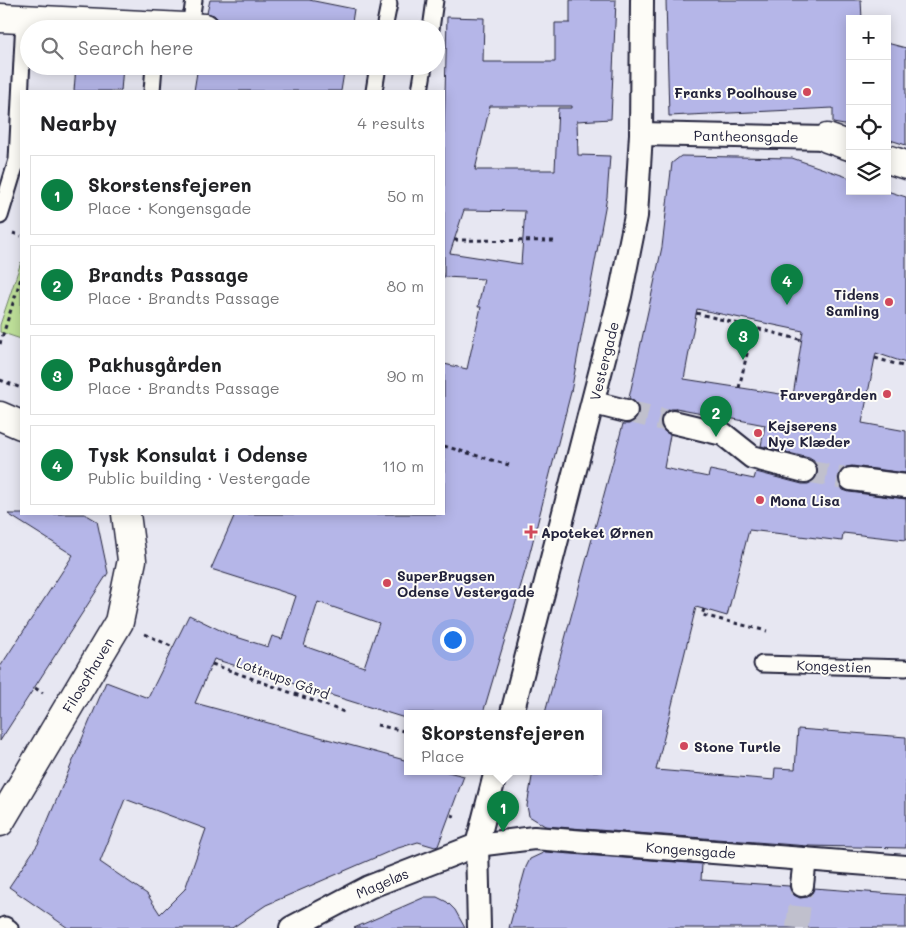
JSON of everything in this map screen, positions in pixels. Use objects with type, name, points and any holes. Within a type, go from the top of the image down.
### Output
[{"type":"street","name":"Vestergade","points":[[513,710],[594,403],[620,296],[636,216],[641,134],[642,0]]},
{"type":"street","points":[[12,18],[44,20]]},
{"type":"street","name":"Pantheonsgade","points":[[641,134],[838,142]]},
{"type":"street","points":[[891,159],[906,165]]},
{"type":"street","points":[[594,403],[626,411]]},
{"type":"street","points":[[0,416],[20,425]]},
{"type":"street","points":[[673,422],[723,434],[752,457],[805,471]]},
{"type":"street","points":[[851,479],[906,486]]},
{"type":"street","name":"Filosofhaven","points":[[0,822],[119,622],[132,560],[126,515]]},
{"type":"street","points":[[479,928],[477,845],[495,775]]},
{"type":"street","name":"Kongensgade","points":[[477,845],[534,838],[906,867]]},
{"type":"street","name":"Mageløs","points":[[291,928],[369,887],[477,845]]},
{"type":"street","points":[[802,885],[805,859]]},
{"type":"lane","points":[[194,0],[196,20]]},
{"type":"lane","points":[[432,20],[435,0]]},
{"type":"lane","points":[[386,20],[389,4]]},
{"type":"lane","points":[[0,216],[17,160],[12,18]]},
{"type":"lane","points":[[152,90],[153,75]]},
{"type":"lane","points":[[374,90],[377,75]]},
{"type":"lane","points":[[420,90],[423,75]]},
{"type":"lane","name":"Kongestien","points":[[762,664],[906,668]]},
{"type":"lane","points":[[0,928],[5,925],[10,928]]},
{"type":"path","points":[[454,240],[555,242]]},
{"type":"path","points":[[0,344],[20,281]]},
{"type":"path","points":[[696,313],[802,340]]},
{"type":"path","points":[[740,388],[753,328]]},
{"type":"path","points":[[875,358],[906,367]]},
{"type":"path","points":[[0,380],[20,388]]},
{"type":"path","points":[[445,446],[509,465]]},
{"type":"path","points":[[704,609],[702,615],[767,631]]},
{"type":"path","name":"Lottrups Gård","points":[[212,664],[347,713]]},
{"type":"path","points":[[377,724],[404,731]]},
{"type":"green space","points":[[20,265],[20,339],[0,332],[0,325]]},
{"type":"building","points":[[210,0],[309,0],[354,9],[352,20],[219,20],[214,15],[207,13]]},
{"type":"building","points":[[570,0],[616,0],[611,119],[577,121],[578,155],[610,156],[607,197],[571,392],[526,568],[484,710],[404,710],[404,718],[214,659],[195,703],[404,760],[404,775],[464,776],[438,846],[435,847],[418,842],[395,849],[266,905],[232,928],[68,928],[9,887],[38,844],[106,682],[148,698],[189,615],[230,635],[268,647],[272,636],[282,639],[296,596],[211,569],[235,515],[445,515],[445,364],[467,369],[481,307],[478,307],[484,279],[445,277],[447,17],[484,18],[483,62],[555,62],[555,23],[570,23]],"holes":[[[490,106],[572,106],[572,108],[558,108],[555,170],[475,170]],[[464,210],[525,211],[521,264],[450,253]],[[318,602],[379,623],[364,667],[304,646]],[[125,799],[206,829],[185,889],[160,914],[147,894],[100,862]]]},
{"type":"building","points":[[666,0],[861,0],[862,15],[846,15],[846,125],[833,123],[833,108],[669,116]]},
{"type":"building","points":[[891,44],[906,48],[906,145],[891,140]]},
{"type":"building","points":[[75,75],[122,75],[121,90],[74,90]]},
{"type":"building","points":[[197,75],[344,75],[341,90],[194,90]]},
{"type":"building","points":[[681,156],[792,158],[846,177],[846,195],[891,195],[891,192],[906,197],[906,363],[876,353],[862,423],[906,431],[906,473],[852,466],[846,467],[841,471],[838,478],[843,490],[849,492],[906,499],[906,540],[843,533],[842,541],[749,530],[727,616],[696,607],[656,770],[774,780],[775,768],[795,769],[798,729],[906,737],[906,848],[808,846],[545,826],[529,816],[527,806],[532,775],[602,775],[602,710],[546,710],[623,424],[629,424],[639,414],[635,402],[629,398],[662,247],[672,163]],"holes":[[[697,309],[803,331],[793,396],[684,379]],[[676,408],[765,425],[761,446],[809,458],[814,461],[818,475],[814,481],[802,484],[756,472],[754,479],[710,470],[708,477],[664,468],[670,435],[660,425],[660,419],[664,413]]]},
{"type":"building","points":[[8,514],[87,515],[97,521],[108,573],[0,741],[0,667],[73,555]]},
{"type":"building","points":[[545,852],[702,864],[701,880],[789,886],[794,895],[800,898],[808,897],[814,888],[906,895],[906,928],[509,928],[526,867],[530,859]]},
{"type":"building","points":[[425,897],[437,897],[447,902],[455,910],[465,928],[354,928]]},
{"type":"tunnel","points":[[626,411],[673,422]]},
{"type":"tunnel","points":[[805,471],[851,479]]},
{"type":"tunnel","points":[[797,928],[802,885]]},
{"type":"place","name":"Franks Poolhouse","points":[[807,92]]},
{"type":"place","name":"Tidens Samling","points":[[889,302]]},
{"type":"place","name":"Tysk Konsulat i Odense","points":[[787,305]]},
{"type":"place","name":"Pakhusgården","points":[[743,360]]},
{"type":"place","name":"Farvergården","points":[[887,394]]},
{"type":"place","name":"Kejserens Nye Klæder","points":[[758,433]]},
{"type":"place","name":"Brandts Passage","points":[[716,437]]},
{"type":"place","name":"Mona Lisa","points":[[760,500]]},
{"type":"place","name":"Apoteket Ørnen","points":[[531,532]]},
{"type":"place","name":"SuperBrugsen Odense Vestergade","points":[[387,583]]},
{"type":"place","name":"Stone Turtle","points":[[684,746]]},
{"type":"place","name":"Skorstensfejeren","points":[[503,832]]}]
